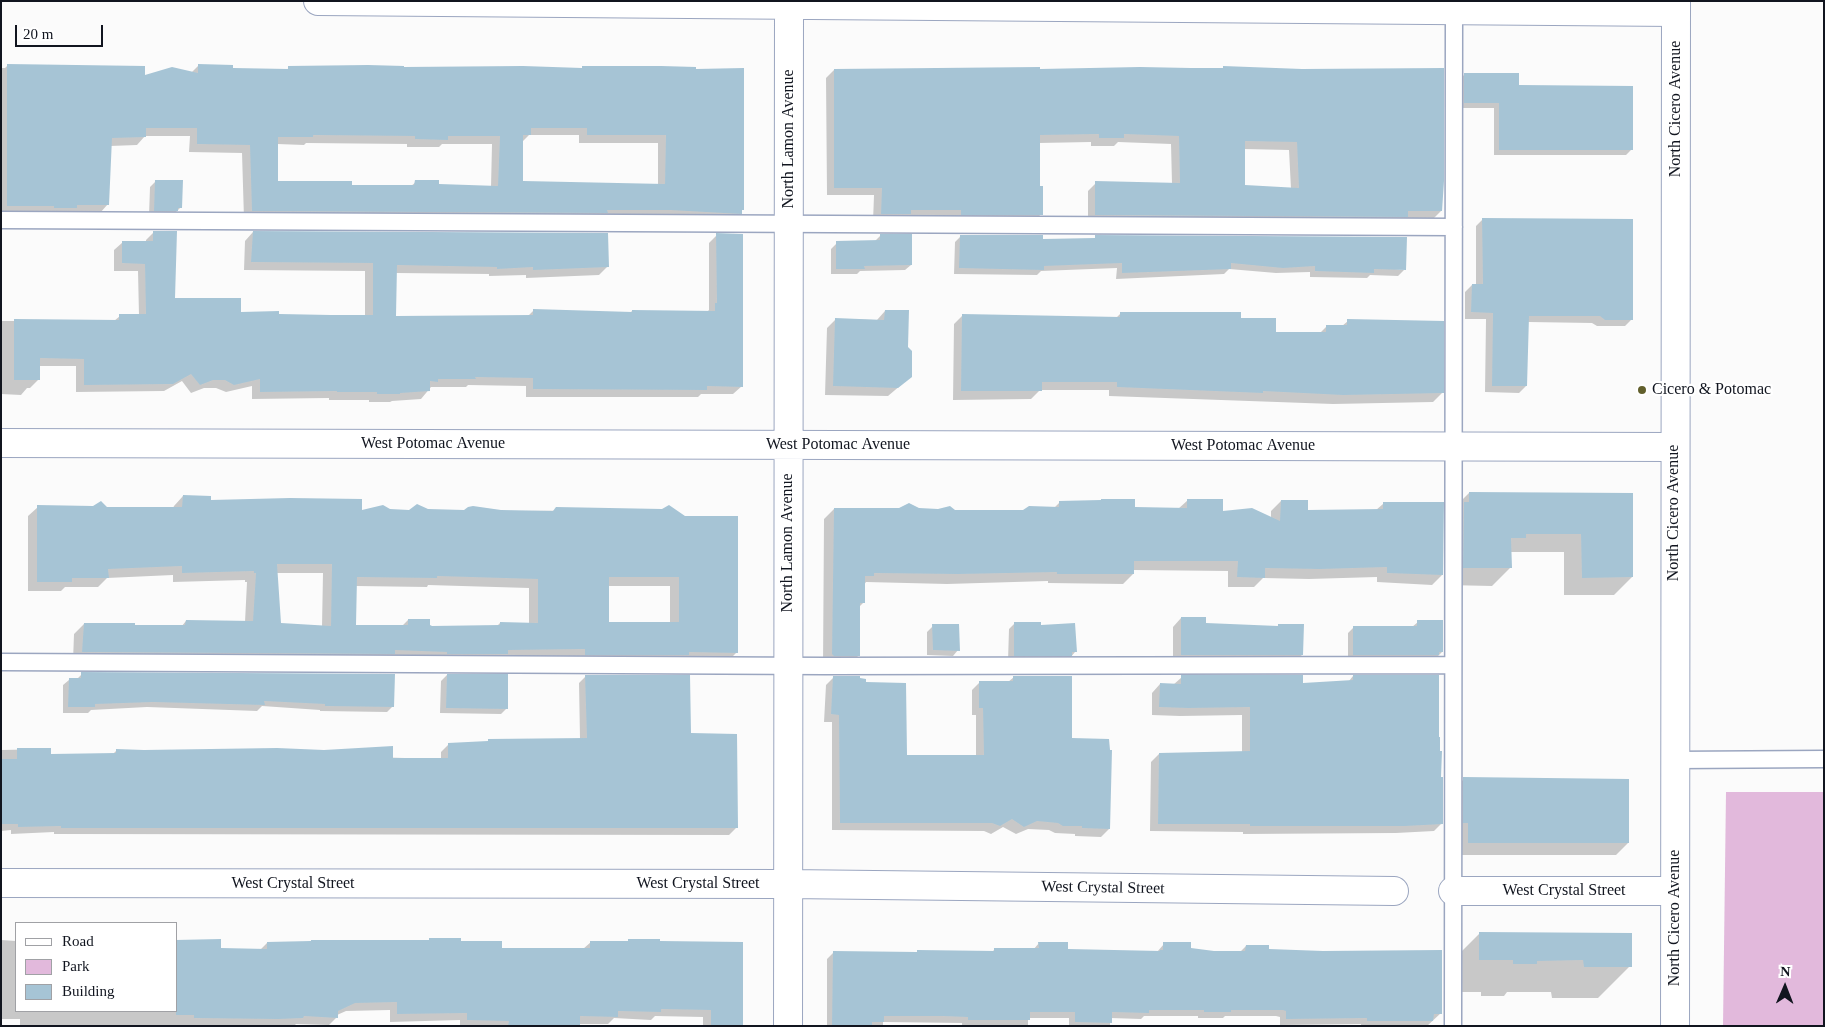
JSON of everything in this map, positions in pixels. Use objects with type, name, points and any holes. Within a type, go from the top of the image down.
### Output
[{"type":"street","points":[[318,1],[1676,6]]},
{"type":"street","name":"North Lamon Avenue","points":[[788,1026],[789,3]]},
{"type":"street","name":"North Cicero Avenue","points":[[1674,1026],[1676,6]]},
{"type":"street","name":"West Potomac Avenue","points":[[1,443],[1674,447]]},
{"type":"street","name":"West Crystal Street","points":[[1,883],[788,884],[1394,891]]},
{"type":"street","name":"West Crystal Street","points":[[1453,891],[1675,891]]},
{"type":"lane","points":[[1453,1026],[1454,5]]},
{"type":"lane","points":[[1,220],[1454,226]]},
{"type":"lane","points":[[1,662],[788,666],[1452,665]]},
{"type":"lane","points":[[1675,760],[1824,759]]},
{"type":"green space","points":[[1726,792],[1824,792],[1824,1026],[1723,1026]]},
{"type":"building","points":[[7,64],[145,66],[145,75],[172,67],[198,73],[198,64],[233,65],[233,68],[288,69],[288,66],[368,65],[404,67],[523,66],[582,68],[582,66],[661,66],[696,67],[696,69],[744,68],[744,210],[742,210],[742,214],[670,210],[607,210],[608,213],[252,211],[250,145],[197,144],[197,128],[146,128],[146,137],[112,138],[109,205],[77,205],[77,208],[7,206]],"holes":[[[531,128],[587,128],[587,135],[666,135],[665,184],[523,181],[523,135],[531,135]],[[313,135],[415,136],[415,139],[448,140],[448,136],[500,136],[498,186],[439,184],[439,180],[415,180],[414,185],[352,185],[352,181],[278,181],[278,137],[313,137]]]},
{"type":"building","points":[[1223,66],[1302,69],[1444,68],[1444,181],[1442,211],[1408,211],[1408,217],[1095,215],[1095,181],[1180,183],[1179,136],[1124,134],[1124,138],[1099,138],[1099,134],[1040,135],[1040,186],[1043,186],[1043,215],[961,215],[961,210],[911,210],[911,214],[881,214],[882,188],[834,188],[834,69],[1223,68]],"holes":[[[1245,141],[1297,142],[1299,188],[1245,185]]]},
{"type":"building","points":[[1464,73],[1519,73],[1519,85],[1633,86],[1633,150],[1499,150],[1499,103],[1464,103]]},
{"type":"building","points":[[155,180],[183,180],[182,208],[178,208],[178,211],[154,211]]},
{"type":"building","points":[[1482,218],[1633,219],[1633,320],[1605,320],[1600,316],[1529,316],[1527,386],[1492,386],[1493,313],[1471,312],[1472,284],[1483,284]]},
{"type":"building","points":[[153,231],[177,231],[175,298],[241,298],[241,312],[279,311],[279,314],[331,315],[373,315],[373,263],[251,262],[253,231],[608,233],[609,267],[533,270],[533,267],[497,269],[497,267],[397,265],[396,316],[533,315],[533,309],[632,312],[632,310],[715,311],[715,303],[717,303],[716,233],[743,234],[743,387],[707,386],[707,390],[533,389],[533,378],[475,377],[476,379],[438,379],[438,382],[430,381],[430,391],[400,394],[337,391],[260,392],[260,379],[234,385],[225,380],[213,380],[200,385],[191,374],[173,384],[84,385],[84,359],[40,358],[40,380],[14,380],[14,319],[119,320],[119,314],[146,314],[145,264],[122,263],[122,241],[153,241]]},
{"type":"building","points":[[880,234],[912,234],[912,265],[864,266],[865,269],[836,269],[836,241],[880,240]]},
{"type":"building","points":[[960,235],[1043,235],[1043,239],[1095,238],[1095,235],[1407,237],[1406,270],[1374,269],[1374,273],[1315,271],[1315,266],[1283,268],[1231,263],[1231,269],[1122,273],[1122,263],[1044,266],[1044,270],[959,268]]},
{"type":"building","points":[[885,310],[909,310],[908,347],[912,351],[912,377],[898,388],[833,386],[835,318],[884,320]]},
{"type":"building","points":[[1120,312],[1241,312],[1241,318],[1276,318],[1276,332],[1326,332],[1326,325],[1347,325],[1347,319],[1444,321],[1444,393],[1343,395],[1263,391],[1263,393],[1117,387],[1117,382],[1042,382],[1042,391],[961,391],[962,314],[1120,317]]},
{"type":"building","points":[[1469,492],[1633,493],[1633,577],[1582,578],[1581,534],[1526,534],[1526,538],[1511,538],[1512,568],[1463,568],[1464,502],[1469,502]]},
{"type":"building","points":[[183,495],[211,496],[211,500],[362,499],[362,510],[383,505],[390,509],[409,510],[417,504],[428,509],[464,510],[473,506],[501,510],[553,511],[556,507],[662,509],[669,505],[685,516],[738,516],[738,653],[689,652],[689,655],[585,655],[585,649],[508,650],[508,654],[447,654],[447,652],[395,650],[395,654],[82,652],[84,623],[185,625],[186,620],[253,621],[256,573],[254,571],[182,573],[182,566],[108,569],[109,578],[72,578],[72,582],[37,582],[37,505],[93,506],[101,501],[107,507],[182,507]],"holes":[[[277,564],[332,564],[331,626],[281,623]],[[437,576],[538,579],[538,623],[500,622],[500,625],[432,626],[430,625],[430,619],[408,619],[408,625],[356,625],[357,577],[437,578]],[[609,577],[679,577],[679,622],[609,622]]]},
{"type":"building","points":[[1135,499],[1135,507],[1187,508],[1187,499],[1223,499],[1223,511],[1252,508],[1280,521],[1281,500],[1308,500],[1308,510],[1383,509],[1383,502],[1444,502],[1443,575],[1387,573],[1387,567],[1265,568],[1265,578],[1237,577],[1238,561],[1134,561],[1134,574],[1057,574],[1057,572],[874,573],[874,576],[865,576],[865,603],[860,603],[860,656],[834,656],[832,654],[834,508],[899,508],[909,503],[919,508],[938,509],[950,506],[955,510],[1023,510],[1029,506],[1059,507],[1059,501]]},
{"type":"building","points":[[1181,617],[1206,617],[1206,623],[1278,626],[1278,624],[1304,624],[1303,655],[1181,655]]},
{"type":"building","points":[[1417,620],[1443,620],[1443,652],[1439,652],[1439,655],[1353,655],[1353,626],[1417,626]]},
{"type":"building","points":[[1014,622],[1041,622],[1041,625],[1075,623],[1077,652],[1072,652],[1072,656],[1014,656]]},
{"type":"building","points":[[932,624],[959,624],[960,651],[933,650]]},
{"type":"building","points":[[81,672],[395,674],[394,707],[325,706],[325,704],[264,701],[265,705],[153,702],[95,704],[95,707],[68,707],[69,678],[81,678]]},
{"type":"building","points":[[447,674],[508,674],[508,709],[446,708]]},
{"type":"building","points":[[585,675],[690,675],[691,733],[737,734],[738,828],[61,828],[61,826],[18,827],[18,824],[1,824],[1,759],[17,759],[17,748],[51,748],[51,754],[116,753],[116,749],[277,748],[324,750],[393,746],[393,758],[448,758],[448,743],[488,741],[488,739],[587,738]]},
{"type":"building","points":[[1181,675],[1303,675],[1303,683],[1353,680],[1353,675],[1439,675],[1439,737],[1440,751],[1442,751],[1443,824],[1405,826],[1250,826],[1250,824],[1158,824],[1159,753],[1250,751],[1250,707],[1159,707],[1160,683],[1181,684]]},
{"type":"building","points":[[833,676],[860,676],[860,678],[866,679],[866,682],[906,683],[907,755],[984,755],[983,708],[979,708],[979,681],[1013,681],[1013,676],[1072,676],[1072,738],[1109,739],[1110,750],[1112,750],[1110,829],[1063,826],[1058,823],[1037,821],[1024,827],[1012,819],[1000,826],[992,823],[840,823],[839,715],[831,714]]},
{"type":"building","points":[[1463,777],[1629,779],[1629,843],[1468,843],[1468,823],[1463,823]]},
{"type":"building","points":[[1479,932],[1632,933],[1632,967],[1584,967],[1583,960],[1537,961],[1537,964],[1513,964],[1513,960],[1479,960]]},
{"type":"building","points":[[429,938],[461,938],[461,941],[502,941],[502,948],[590,948],[590,941],[628,941],[628,939],[743,942],[743,1026],[711,1026],[711,1010],[661,1009],[661,1012],[618,1011],[618,1017],[580,1016],[580,1025],[508,1026],[509,1021],[467,1020],[467,1013],[397,1014],[397,1002],[355,1003],[338,1011],[338,1018],[304,1016],[303,1018],[278,1019],[194,1018],[194,1015],[176,1015],[176,1012],[178,1012],[178,940],[221,939],[221,948],[267,949],[267,942],[429,940]]},
{"type":"building","points":[[1038,942],[1068,942],[1068,949],[1160,951],[1163,950],[1163,942],[1191,942],[1191,948],[1214,951],[1245,951],[1246,945],[1269,945],[1269,949],[1323,951],[1442,950],[1442,1014],[1434,1014],[1433,1021],[1367,1021],[1367,1018],[1286,1019],[1286,1011],[1283,1010],[1204,1012],[1204,1010],[1149,1010],[1149,1013],[1112,1012],[1112,1023],[1075,1022],[1075,1012],[1030,1012],[1030,1020],[968,1020],[968,1017],[884,1016],[884,1022],[872,1022],[872,1026],[832,1026],[833,951],[994,951],[994,948],[1039,948]]},
{"type":"place","name":"Cicero & Potomac","points":[[1642,390]]}]
